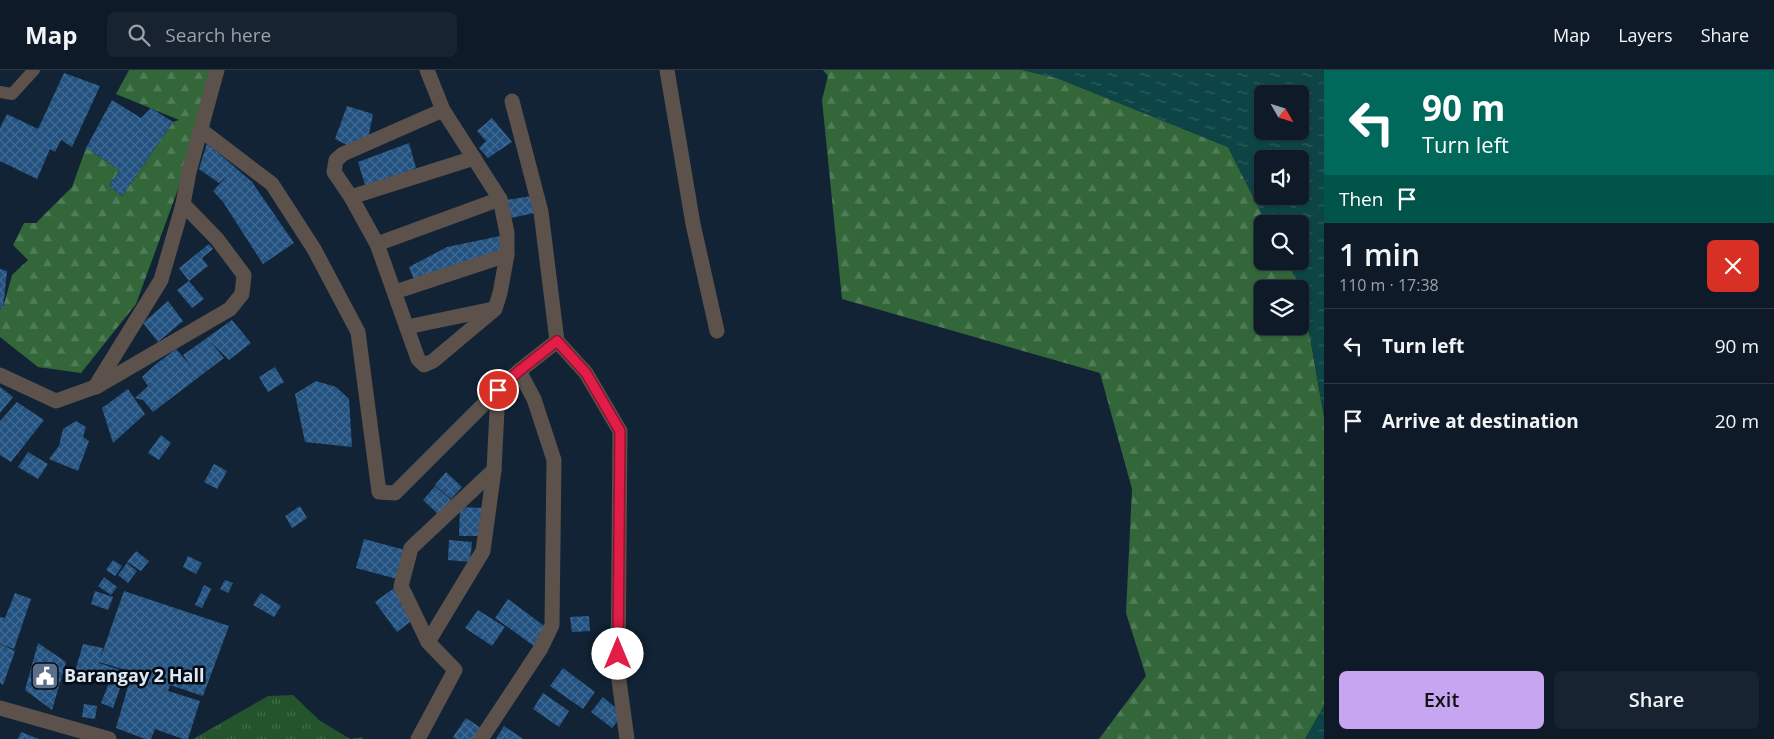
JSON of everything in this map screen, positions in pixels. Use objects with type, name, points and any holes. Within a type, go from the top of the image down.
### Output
[{"type":"street","points":[[95,387],[161,280],[183,204],[217,70]]},
{"type":"street","points":[[427,70],[443,110],[500,199],[506,233],[507,255],[495,309],[434,362],[424,365],[418,359],[377,244],[351,197],[334,172],[336,160],[343,154],[443,110]]},
{"type":"street","points":[[666,70],[692,224],[717,331]]},
{"type":"street","points":[[512,101],[541,212],[557,341],[586,373],[620,431],[618,673],[627,739]]},
{"type":"street","points":[[201,130],[272,184],[314,249],[358,332],[379,492],[395,493],[498,390],[557,341]]},
{"type":"street","points":[[351,197],[474,158]]},
{"type":"street","points":[[377,244],[500,199]]},
{"type":"street","points":[[0,375],[56,401],[95,387],[230,309],[242,294],[244,275],[217,239],[183,204]]},
{"type":"street","points":[[395,292],[507,255]]},
{"type":"street","points":[[407,327],[495,309]]},
{"type":"street","points":[[481,739],[541,648],[552,625],[554,460],[534,400],[519,371]]},
{"type":"street","points":[[428,642],[483,550],[494,470],[498,390]]},
{"type":"street","points":[[418,739],[455,670],[428,642],[401,586],[411,548],[494,470]]},
{"type":"street","points":[[0,708],[109,739]]},
{"type":"lane","points":[[0,92],[12,94],[34,70]]},
{"type":"green space","points":[[129,70],[218,70],[200,129],[136,304],[81,373],[38,367],[0,337],[0,309],[3,308],[12,275],[28,260],[13,245],[24,223],[36,223],[72,187],[86,148],[120,170],[109,186],[122,196],[173,122],[179,120],[116,94]]},
{"type":"green space","points":[[823,70],[1022,70],[1057,78],[1228,147],[1254,198],[1254,205],[1257,205],[1262,215],[1254,215],[1254,270],[1292,270],[1296,280],[1254,280],[1254,335],[1309,335],[1309,331],[1324,417],[1324,706],[1305,739],[1099,739],[1146,676],[1126,613],[1132,489],[1100,373],[842,299],[822,100],[828,76]]},
{"type":"green space","points":[[293,695],[319,720],[350,739],[193,739],[268,696]]},
{"type":"water","points":[[1022,70],[1324,70],[1324,417],[1309,331],[1309,280],[1296,280],[1292,270],[1309,270],[1309,215],[1262,215],[1257,205],[1309,205],[1309,150],[1254,150],[1254,198],[1228,147],[1057,78]]},
{"type":"water","points":[[1324,706],[1324,739],[1305,739]]},
{"type":"building","points":[[64,73],[100,86],[72,147],[61,140],[55,152],[50,149],[37,179],[0,161],[0,128],[7,114],[38,129]]},
{"type":"building","points":[[112,100],[141,118],[151,108],[173,122],[122,196],[109,186],[120,170],[86,148]]},
{"type":"building","points":[[347,106],[373,114],[368,139],[349,146],[335,139]]},
{"type":"building","points":[[492,118],[512,142],[488,158],[479,148],[486,141],[477,131]]},
{"type":"building","points":[[207,143],[252,182],[294,243],[263,264],[223,202],[213,191],[228,175],[219,183],[199,169]]},
{"type":"building","points":[[409,143],[416,168],[366,188],[358,162]]},
{"type":"building","points":[[532,196],[535,213],[510,218],[506,200]]},
{"type":"building","points":[[505,235],[503,253],[416,285],[409,267],[447,247]]},
{"type":"building","points":[[209,244],[213,249],[202,258],[208,266],[189,281],[179,268]]},
{"type":"building","points":[[0,269],[7,271],[3,309],[0,308]]},
{"type":"building","points":[[189,281],[204,299],[192,308],[177,290]]},
{"type":"building","points":[[168,301],[183,321],[158,342],[143,323]]},
{"type":"building","points":[[232,320],[251,343],[229,360],[210,341],[224,358],[153,412],[143,400],[135,398],[148,386],[142,377],[156,364],[176,349],[191,366],[183,355]]},
{"type":"building","points":[[275,367],[284,382],[268,392],[259,377]]},
{"type":"building","points":[[316,381],[336,387],[349,399],[352,447],[305,442],[295,394]]},
{"type":"building","points":[[0,387],[13,397],[0,413]]},
{"type":"building","points":[[128,389],[145,414],[113,443],[102,408]]},
{"type":"building","points":[[17,402],[44,420],[11,462],[0,455],[0,421]]},
{"type":"building","points":[[76,421],[86,427],[83,437],[89,441],[78,471],[49,459],[59,446],[63,429]]},
{"type":"building","points":[[161,435],[171,443],[159,460],[148,453]]},
{"type":"building","points":[[28,452],[48,464],[38,479],[18,467]]},
{"type":"building","points":[[214,464],[227,471],[217,489],[204,482]]},
{"type":"building","points":[[446,472],[462,487],[451,499],[435,485]]},
{"type":"building","points":[[435,486],[451,500],[438,514],[423,500]]},
{"type":"building","points":[[300,506],[307,518],[292,528],[285,516]]},
{"type":"building","points":[[460,507],[482,508],[481,536],[459,536]]},
{"type":"building","points":[[364,539],[405,550],[397,579],[356,568]]},
{"type":"building","points":[[449,540],[472,542],[470,562],[448,560]]},
{"type":"building","points":[[136,551],[149,561],[141,571],[127,562]]},
{"type":"building","points":[[188,556],[202,563],[196,574],[183,567]]},
{"type":"building","points":[[113,560],[122,566],[115,576],[106,570]]},
{"type":"building","points":[[127,563],[137,571],[128,583],[118,575]]},
{"type":"building","points":[[104,577],[117,587],[111,595],[98,586]]},
{"type":"building","points":[[225,580],[233,583],[228,593],[220,589]]},
{"type":"building","points":[[204,585],[211,589],[202,608],[195,605]]},
{"type":"building","points":[[394,588],[415,618],[397,632],[375,602]]},
{"type":"building","points":[[95,591],[113,597],[108,610],[91,604]]},
{"type":"building","points":[[124,591],[229,626],[203,696],[170,685],[168,691],[200,701],[188,739],[155,729],[151,739],[145,739],[116,728],[132,672],[99,662]]},
{"type":"building","points":[[15,593],[31,599],[14,649],[0,644],[0,617],[5,618]]},
{"type":"building","points":[[261,593],[281,606],[274,617],[253,605]]},
{"type":"building","points":[[508,599],[547,628],[534,646],[495,618]]},
{"type":"building","points":[[478,610],[505,627],[492,646],[465,628]]},
{"type":"building","points":[[589,616],[590,631],[572,632],[570,617]]},
{"type":"building","name":"Barangay 2 Hall","points":[[38,643],[66,662],[52,710],[25,690]]},
{"type":"building","points":[[0,644],[15,651],[3,685],[0,683]]},
{"type":"building","points":[[83,644],[103,648],[99,663],[126,672],[113,708],[101,703],[109,683],[74,675]]},
{"type":"building","points":[[563,668],[595,692],[583,709],[550,686]]},
{"type":"building","points":[[543,693],[569,711],[559,727],[533,709]]},
{"type":"building","points":[[603,697],[623,714],[612,728],[591,712]]},
{"type":"building","points":[[84,704],[97,706],[95,719],[82,717]]},
{"type":"building","points":[[466,718],[484,730],[478,739],[456,739],[453,737]]},
{"type":"building","points":[[504,726],[522,738],[522,739],[496,739]]},
{"type":"building","points":[[21,732],[39,739],[18,739]]},
{"type":"place","name":"Barangay 2 Hall","points":[[45,676]]},
{"type":"route","points":[[498,390],[557,341],[586,373],[620,431],[618,654]]}]
